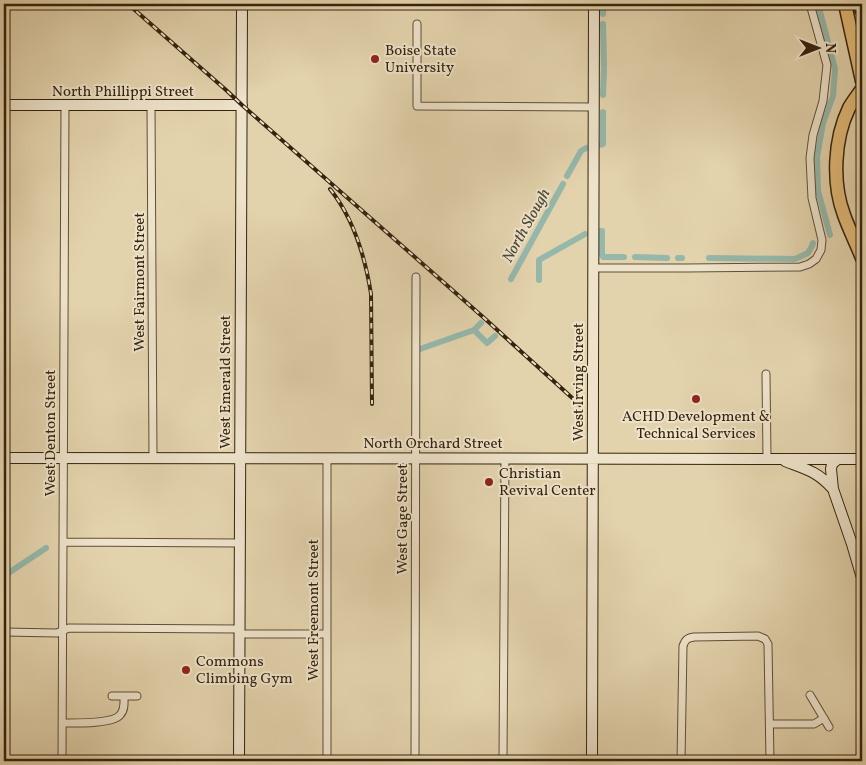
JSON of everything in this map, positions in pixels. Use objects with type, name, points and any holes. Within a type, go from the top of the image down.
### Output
[{"type":"highway","points":[[845,4],[862,81]]},
{"type":"highway","points":[[861,4],[862,11]]},
{"type":"highway","points":[[862,89],[850,108],[842,128],[836,165],[837,190],[844,214],[862,258]]},
{"type":"street","name":"West Emerald Street","points":[[239,761],[242,4]]},
{"type":"street","name":"West Irving Street","points":[[592,761],[594,4]]},
{"type":"street","points":[[593,268],[800,266],[816,259],[821,250],[822,240],[812,198],[810,158],[813,135],[823,101],[827,66],[810,4]]},
{"type":"street","points":[[418,24],[417,106],[593,107]]},
{"type":"street","name":"North Phillippi Street","points":[[4,105],[242,105]]},
{"type":"street","name":"West Denton Street","points":[[62,761],[65,106]]},
{"type":"street","name":"West Fairmont Street","points":[[151,106],[153,458]]},
{"type":"street","name":"West Gage Street","points":[[415,761],[416,277]]},
{"type":"street","points":[[766,374],[772,459],[818,474],[833,489]]},
{"type":"street","name":"North Orchard Street","points":[[4,458],[862,459]]},
{"type":"street","name":"West Freemont Street","points":[[327,458],[327,761]]},
{"type":"street","points":[[503,761],[505,458]]},
{"type":"street","points":[[838,459],[832,464],[831,469],[833,489],[862,578]]},
{"type":"street","points":[[63,542],[240,543]]},
{"type":"street","points":[[4,632],[57,632],[69,628],[327,634]]},
{"type":"street","points":[[681,761],[684,642],[694,637],[758,636],[765,639],[768,644],[770,761]]},
{"type":"street","points":[[810,695],[829,727]]},
{"type":"street","points":[[112,696],[137,696]]},
{"type":"street","points":[[62,723],[93,723],[117,719],[122,714],[124,708],[124,696]]},
{"type":"street","points":[[770,724],[814,724],[824,718]]},
{"type":"waterway","name":"North Slough","points":[[603,4],[603,14]]},
{"type":"waterway","points":[[818,4],[835,69],[833,96],[823,123],[817,157],[818,191],[830,235]]},
{"type":"waterway","name":"North Slough","points":[[603,24],[604,66]]},
{"type":"waterway","name":"North Slough","points":[[603,95],[604,70]]},
{"type":"waterway","name":"North Slough","points":[[599,145],[603,144],[603,112]]},
{"type":"waterway","name":"North Slough","points":[[567,176],[581,151],[586,148]]},
{"type":"waterway","name":"North Slough","points":[[511,279],[563,184]]},
{"type":"waterway","points":[[599,231],[602,231],[603,257],[624,257]]},
{"type":"waterway","points":[[539,280],[539,260],[585,234]]},
{"type":"waterway","points":[[709,258],[795,259],[808,253],[813,243]]},
{"type":"waterway","points":[[635,257],[667,258]]},
{"type":"waterway","name":"North Slough","points":[[420,349],[474,330],[481,323]]},
{"type":"waterway","points":[[474,330],[487,343],[495,336]]},
{"type":"waterway","name":"North Slough","points":[[4,576],[46,548]]},
{"type":"railway","points":[[128,4],[580,405]]},
{"type":"railway","points":[[330,189],[352,225],[362,252],[371,294],[372,404]]},
{"type":"place","name":"Boise State University","points":[[375,59]]},
{"type":"place","name":"ACHD Development & Technical Services","points":[[696,399]]},
{"type":"place","name":"Christian Revival Center","points":[[489,482]]},
{"type":"place","name":"Commons Climbing Gym","points":[[186,670]]}]
